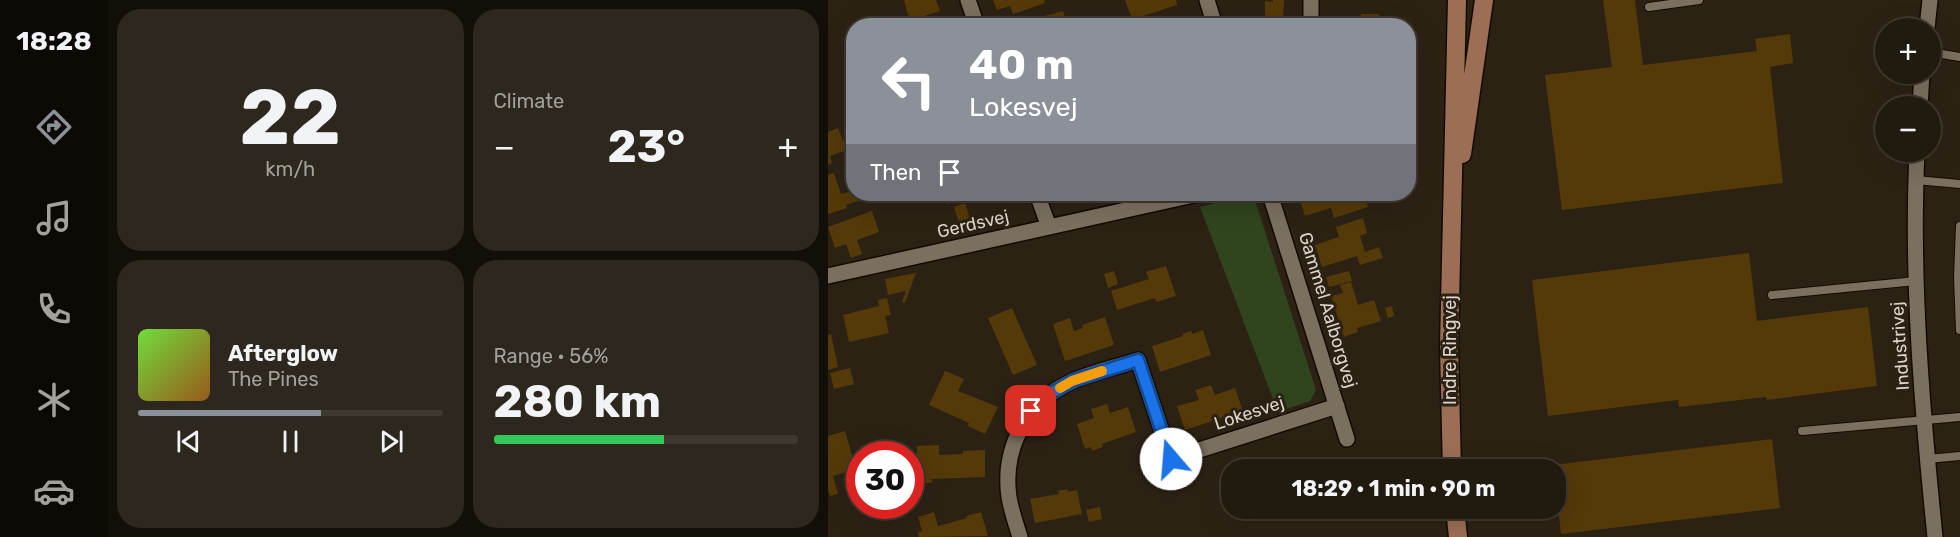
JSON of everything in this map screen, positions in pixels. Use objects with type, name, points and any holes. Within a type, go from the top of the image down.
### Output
[{"type":"street","points":[[968,0],[974,18]]},
{"type":"street","points":[[1207,0],[1213,18]]},
{"type":"street","points":[[1311,0],[1311,18]]},
{"type":"street","name":"Indre Ringvej","points":[[1452,459],[1449,346],[1457,0]]},
{"type":"street","name":"Indre Ringvej","points":[[1451,230],[1484,0]]},
{"type":"street","points":[[1928,18],[1930,0]]},
{"type":"street","name":"Industrivej","points":[[1917,162],[1914,254],[1924,420],[1935,537]]},
{"type":"street","points":[[1040,201],[1050,227]]},
{"type":"street","name":"Gerdsvej","points":[[828,276],[1167,201]]},
{"type":"street","name":"Gammel Aalborgvej","points":[[1272,201],[1347,439]]},
{"type":"street","name":"Lokesvej","points":[[1020,537],[1008,490],[1007,473],[1013,444],[1031,411],[1050,394],[1072,381],[1138,360],[1171,459],[1337,406]]},
{"type":"street","points":[[1456,519],[1458,537]]},
{"type":"lane","points":[[1649,7],[1700,0]]},
{"type":"lane","points":[[1941,54],[1960,57]]},
{"type":"lane","points":[[1916,180],[1960,183]]},
{"type":"lane","points":[[1960,226],[1958,277],[1960,330]]},
{"type":"lane","points":[[1772,295],[1916,281]]},
{"type":"lane","points":[[1802,431],[1960,417]]},
{"type":"lane","points":[[1927,459],[1960,456]]},
{"type":"green space","points":[[1224,201],[1255,201],[1316,390],[1310,401],[1278,412],[1200,207]]},
{"type":"building","points":[[904,0],[936,0],[940,11],[924,16],[925,18],[909,18]]},
{"type":"building","points":[[993,0],[1044,0],[1045,3],[1013,14],[1010,6],[997,10]]},
{"type":"building","points":[[1125,0],[1176,0],[1177,5],[1140,18],[1125,18],[1131,16]]},
{"type":"building","points":[[1273,0],[1284,0],[1283,18],[1265,17],[1265,1],[1273,2]]},
{"type":"building","points":[[1603,0],[1635,0],[1643,65],[1757,51],[1755,39],[1790,34],[1793,63],[1770,67],[1783,183],[1562,210],[1545,75],[1612,67]]},
{"type":"building","points":[[1063,11],[1065,18],[1037,18]]},
{"type":"building","points":[[1361,14],[1379,14],[1379,18],[1361,18]]},
{"type":"building","points":[[838,128],[843,141],[846,140],[846,150],[830,156],[832,163],[828,165],[828,132]]},
{"type":"building","points":[[834,173],[841,194],[846,192],[846,201],[858,201],[846,205],[847,208],[828,214],[828,175]]},
{"type":"building","points":[[1300,201],[1366,201],[1368,207],[1334,218],[1331,208],[1305,216]]},
{"type":"building","points":[[965,203],[970,219],[959,223],[954,207]]},
{"type":"building","points":[[872,211],[879,232],[857,240],[862,254],[851,258],[846,244],[835,248],[828,227]]},
{"type":"building","points":[[1363,218],[1367,233],[1360,236],[1365,252],[1379,247],[1383,258],[1360,265],[1357,256],[1322,267],[1315,245],[1339,237],[1336,227]]},
{"type":"building","points":[[1749,253],[1757,321],[1868,307],[1877,386],[1767,400],[1766,397],[1679,407],[1678,400],[1548,416],[1532,280]]},
{"type":"building","points":[[1166,266],[1176,296],[1156,302],[1155,298],[1117,310],[1111,291],[1149,279],[1146,272]]},
{"type":"building","points":[[1114,271],[1118,284],[1108,288],[1104,274]]},
{"type":"building","points":[[1349,271],[1352,281],[1329,287],[1326,277]]},
{"type":"building","points":[[916,273],[905,303],[902,302],[906,291],[888,295],[885,279]]},
{"type":"building","points":[[1351,282],[1358,305],[1374,300],[1381,321],[1357,328],[1358,332],[1344,337],[1331,296],[1343,293],[1340,285]]},
{"type":"building","points":[[887,298],[891,315],[885,316],[889,333],[849,342],[843,315],[879,306],[878,300]]},
{"type":"building","points":[[1392,306],[1394,316],[1388,318],[1385,308]]},
{"type":"building","points":[[1012,308],[1037,365],[1013,375],[988,318]]},
{"type":"building","points":[[1105,317],[1114,345],[1065,361],[1053,324],[1070,318],[1074,331],[1083,328],[1082,325]]},
{"type":"building","points":[[1203,330],[1211,355],[1160,372],[1152,346],[1191,331],[1192,334]]},
{"type":"building","points":[[831,334],[838,367],[828,370],[828,335]]},
{"type":"building","points":[[850,368],[854,384],[834,389],[830,373]]},
{"type":"building","points":[[945,371],[964,379],[958,391],[998,407],[985,434],[968,426],[969,423],[929,405]]},
{"type":"building","points":[[1211,385],[1215,395],[1235,388],[1243,411],[1185,430],[1177,406],[1199,400],[1195,390]]},
{"type":"building","points":[[1107,404],[1110,413],[1128,407],[1136,432],[1102,444],[1103,447],[1092,451],[1091,447],[1085,449],[1077,424],[1094,418],[1091,409]]},
{"type":"building","points":[[845,431],[848,441],[846,441],[846,472],[833,476],[838,494],[830,496],[828,490],[828,436]]},
{"type":"building","points":[[1772,439],[1780,508],[1561,534],[1559,519],[1566,519],[1566,463]]},
{"type":"building","points":[[939,445],[939,455],[985,450],[985,477],[932,479],[932,483],[924,483],[924,446]]},
{"type":"building","points":[[1067,489],[1068,492],[1077,490],[1082,514],[1035,523],[1030,499],[1059,494],[1058,491]]},
{"type":"building","points":[[1100,507],[1102,519],[1089,522],[1086,510]]},
{"type":"building","points":[[934,512],[938,526],[981,512],[988,536],[919,537],[918,532],[922,531],[919,519],[924,519],[924,515]]},
{"type":"slow traffic","points":[[1060,388],[1072,381],[1102,371]]},
{"type":"route","points":[[1031,411],[1050,394],[1072,381],[1138,360],[1171,459]]}]
